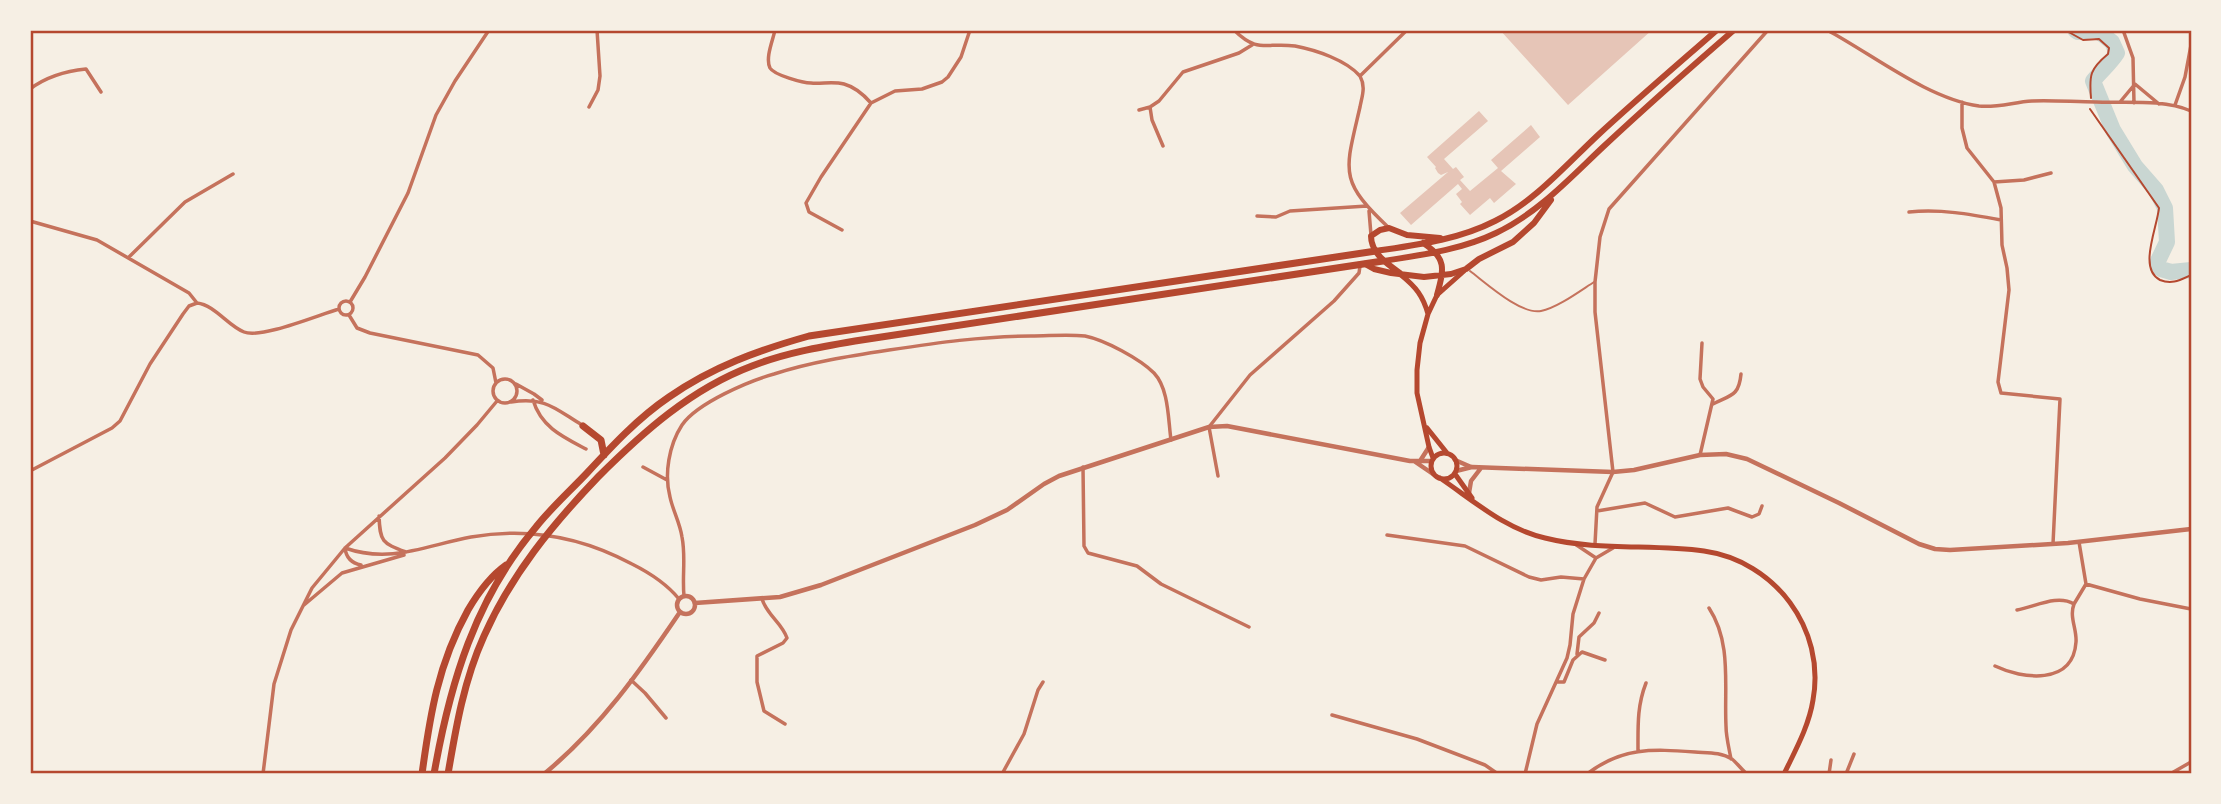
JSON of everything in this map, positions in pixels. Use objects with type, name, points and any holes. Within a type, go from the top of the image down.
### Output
[{"type":"highway","points":[[434,774],[446,712],[460,661],[485,603],[509,563],[536,527],[604,455],[667,398],[702,376],[769,347],[809,336],[1450,238],[1495,221],[1533,196],[1716,30]]},
{"type":"highway","points":[[448,774],[458,715],[471,667],[488,626],[519,570],[566,510],[613,462],[675,407],[710,386],[772,359],[844,343],[1383,261],[1437,252],[1482,240],[1516,222],[1558,190],[1734,30]]},
{"type":"highway","points":[[1362,264],[1374,269],[1424,277],[1466,269],[1479,258],[1513,242],[1534,223],[1558,190]]},
{"type":"highway","points":[[1401,274],[1383,261],[1371,243],[1371,236],[1380,230],[1389,228],[1425,243],[1437,252],[1441,259],[1443,275],[1437,295]]},
{"type":"highway","points":[[1407,235],[1450,238]]},
{"type":"highway","points":[[583,426],[601,440],[604,455]]},
{"type":"highway","points":[[422,774],[434,695],[450,647],[485,584],[509,563]]},
{"type":"main road","points":[[1466,269],[1437,295],[1428,314],[1420,343],[1417,393],[1433,474],[1512,527],[1546,539],[1693,550],[1725,556],[1764,575],[1790,602],[1806,631],[1811,646],[1815,685],[1808,718],[1784,774]]},
{"type":"main road","points":[[1401,274],[1417,288],[1424,299],[1428,314]]},
{"type":"main road","points":[[1425,425],[1455,460],[1455,472],[1473,500]]},
{"type":"main road","points":[[1432,460],[1439,453],[1447,453]]},
{"type":"main road","points":[[1440,478],[1449,478],[1455,472]]},
{"type":"street","points":[[350,302],[408,193],[436,116],[455,80],[489,30]]},
{"type":"street","points":[[589,107],[598,90],[600,76],[597,30]]},
{"type":"street","points":[[775,30],[769,61],[770,68],[775,73],[809,83],[847,85],[863,94],[871,103]]},
{"type":"street","points":[[842,230],[809,212],[806,203],[821,177],[871,103],[895,92],[922,89],[948,77],[961,57],[970,30]]},
{"type":"street","points":[[1234,30],[1252,45]]},
{"type":"street","points":[[1360,76],[1407,30]]},
{"type":"street","points":[[1595,544],[1597,511],[1613,472],[1595,312],[1600,237],[1609,209],[1768,30]]},
{"type":"street","points":[[1827,30],[1861,48],[1889,68],[1962,102],[1990,107],[2037,101],[2160,104],[2175,105],[2191,111]]},
{"type":"street","points":[[2123,30],[2133,58],[2134,103]]},
{"type":"street","points":[[1139,110],[1150,107],[1166,94],[1182,72],[1239,53],[1252,45],[1289,46],[1344,63],[1360,76],[1364,90],[1352,143],[1349,174],[1355,191],[1389,228]]},
{"type":"street","points":[[2175,105],[2185,77],[2191,45]]},
{"type":"street","points":[[30,89],[46,79],[71,70],[86,69],[101,92]]},
{"type":"street","points":[[2118,103],[2134,84]]},
{"type":"street","points":[[2134,84],[2160,104]]},
{"type":"street","points":[[1962,102],[1962,128],[1967,148],[1994,182],[2000,198],[2009,290],[1998,383],[2001,393],[2060,399],[2053,544]]},
{"type":"street","points":[[1150,107],[1152,120],[1163,146]]},
{"type":"street","points":[[1994,182],[2024,180],[2051,173]]},
{"type":"street","points":[[129,257],[185,202],[233,174]]},
{"type":"street","points":[[1257,216],[1276,217],[1290,211],[1368,208]]},
{"type":"street","points":[[1368,208],[1371,236]]},
{"type":"street","points":[[1909,212],[1933,209],[2001,220]]},
{"type":"street","points":[[30,221],[97,240],[189,293],[197,303]]},
{"type":"street","points":[[1218,476],[1209,427],[1250,375],[1336,298],[1359,273],[1362,264]]},
{"type":"street","points":[[30,471],[112,428],[120,421],[150,364],[190,306],[197,303],[205,305],[241,331],[249,333],[266,332],[339,309],[342,302],[350,302]]},
{"type":"street","points":[[349,315],[354,309],[350,302]]},
{"type":"street","points":[[339,309],[349,315],[357,328],[370,333],[478,355],[493,368],[496,383],[493,392],[497,401],[504,404],[533,400],[543,402]]},
{"type":"street","points":[[695,603],[692,611],[686,614],[680,612],[677,606],[682,597],[683,539],[667,480],[672,451],[683,424],[711,402],[748,383],[806,365],[968,339],[1075,335],[1103,342],[1154,373],[1164,393],[1171,440]]},
{"type":"street","points":[[1700,455],[1713,404],[1711,394],[1703,387],[1700,379],[1702,343]]},
{"type":"street","points":[[1713,404],[1737,391],[1741,374]]},
{"type":"street","points":[[496,383],[503,379],[514,383],[583,426]]},
{"type":"street","points":[[511,402],[517,394],[514,383]]},
{"type":"street","points":[[533,400],[546,424],[557,434],[586,449]]},
{"type":"street","points":[[263,774],[274,684],[291,630],[302,606],[326,569],[345,548],[445,458],[497,401]]},
{"type":"street","points":[[695,603],[762,599],[821,585],[975,525],[1007,510],[1044,484],[1083,467],[1209,427],[1227,426],[1416,461],[1432,460]]},
{"type":"street","points":[[1416,461],[1429,447]]},
{"type":"street","points":[[1455,460],[1481,468],[1613,472],[1700,455],[1726,454],[1747,458],[1927,547],[1950,550],[2079,542],[2191,529]]},
{"type":"street","points":[[1416,461],[1433,474]]},
{"type":"street","points":[[643,467],[667,480]]},
{"type":"street","points":[[1083,467],[1084,546],[1088,553],[1137,566],[1161,584],[1249,626]]},
{"type":"street","points":[[1455,472],[1472,467]]},
{"type":"street","points":[[1469,493],[1471,481],[1481,468]]},
{"type":"street","points":[[1597,511],[1645,503],[1675,517],[1728,508],[1752,517],[1759,514],[1762,506]]},
{"type":"street","points":[[379,515],[381,538],[387,545],[408,553]]},
{"type":"street","points":[[302,606],[342,573],[470,537],[497,534],[548,534],[600,548],[644,570],[682,597],[692,598],[695,603]]},
{"type":"street","points":[[1387,535],[1465,546],[1529,578],[1584,579]]},
{"type":"street","points":[[1995,666],[2020,675],[2047,677],[2067,664],[2076,647],[2071,612],[2086,584],[2079,542]]},
{"type":"street","points":[[1573,543],[1596,558]]},
{"type":"street","points":[[1525,774],[1537,724],[1567,658],[1573,614],[1584,579],[1596,558],[1618,545]]},
{"type":"street","points":[[345,548],[366,554],[408,553]]},
{"type":"street","points":[[345,548],[350,560],[364,566]]},
{"type":"street","points":[[2086,584],[2140,599],[2191,608]]},
{"type":"street","points":[[762,599],[787,638],[783,643],[757,656],[757,682],[764,711],[785,724]]},
{"type":"street","points":[[2017,610],[2047,601],[2068,601],[2074,604]]},
{"type":"street","points":[[1709,608],[1717,620],[1724,643],[1726,729],[1731,759]]},
{"type":"street","points":[[544,774],[567,756],[603,719],[680,612]]},
{"type":"street","points":[[1556,682],[1564,682],[1577,654],[1579,637],[1594,623],[1599,613]]},
{"type":"street","points":[[1577,654],[1585,653],[1605,660]]},
{"type":"street","points":[[631,680],[666,718]]},
{"type":"street","points":[[1002,774],[1024,734],[1038,690],[1044,682]]},
{"type":"street","points":[[1638,751],[1637,712],[1646,683]]},
{"type":"street","points":[[1332,715],[1417,739],[1485,765],[1498,774]]},
{"type":"street","points":[[1587,774],[1603,762],[1638,751],[1668,750],[1715,753],[1731,759],[1747,774]]},
{"type":"street","points":[[1846,774],[1854,754]]},
{"type":"street","points":[[1829,774],[1831,760]]},
{"type":"street","points":[[2170,774],[2191,762]]},
{"type":"lane","points":[[1466,269],[1507,298],[1526,309],[1539,312],[1551,308],[1595,282]]},
{"type":"path","points":[[2065,30],[2083,40],[2099,39],[2109,48],[2108,54],[2095,65],[2089,81],[2090,102]]},
{"type":"path","points":[[2091,109],[2159,208],[2149,259],[2150,270],[2154,276],[2165,282],[2175,283],[2191,275]]},
{"type":"building","points":[[1500,30],[1652,30],[1568,105]]},
{"type":"building","points":[[1479,111],[1488,121],[1444,159],[1453,169],[1456,167],[1464,177],[1460,180],[1470,191],[1498,168],[1491,160],[1531,125],[1540,137],[1501,171],[1516,184],[1494,203],[1490,198],[1470,215],[1460,204],[1462,202],[1456,194],[1462,189],[1458,184],[1411,225],[1400,213],[1448,172],[1441,175],[1438,173],[1427,157]]},
{"type":"waterway","points":[[2075,30],[2094,30]]},
{"type":"waterway","points":[[2097,30],[2112,42],[2117,53],[2093,81],[2113,130],[2135,166],[2156,190],[2165,208],[2167,242],[2157,263],[2161,269],[2171,272],[2191,270]]}]
